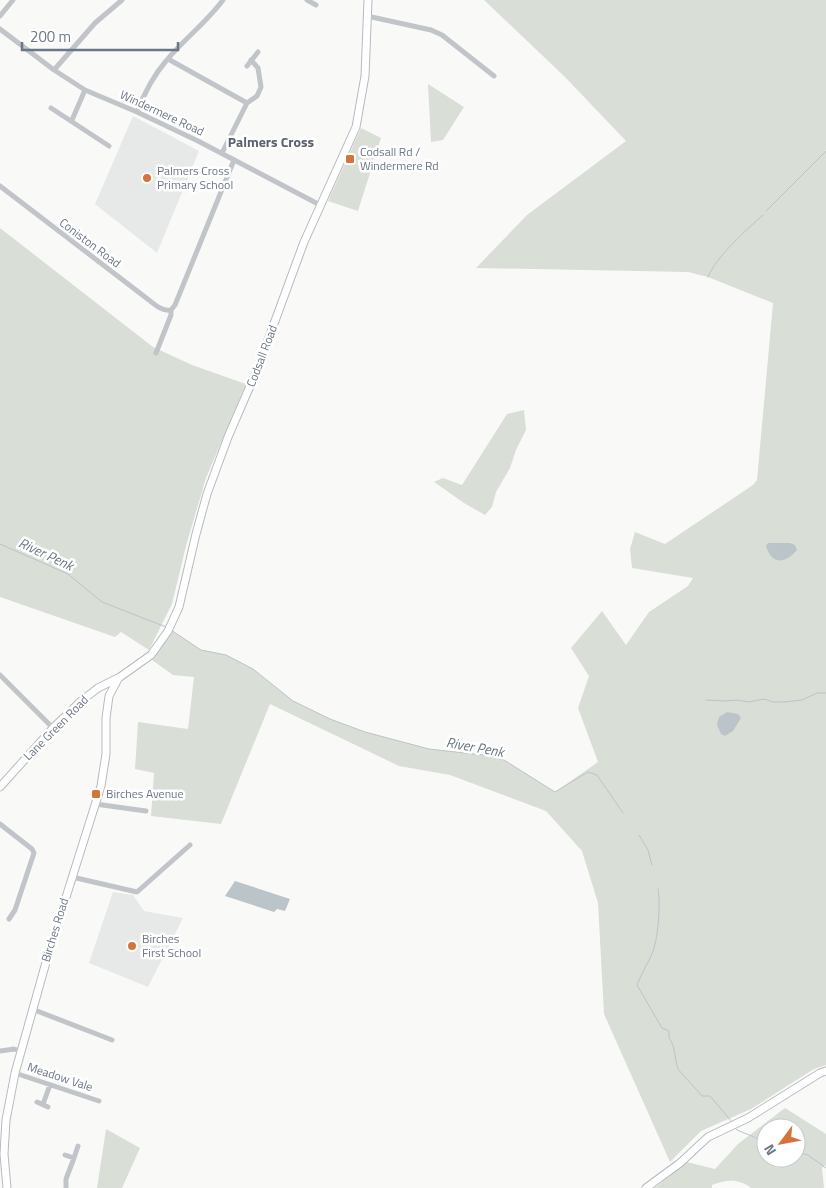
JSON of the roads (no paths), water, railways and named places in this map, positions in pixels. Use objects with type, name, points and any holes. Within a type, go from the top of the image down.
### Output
[{"type":"street","points":[[0,16],[14,0]]},
{"type":"street","points":[[54,70],[94,24],[122,0]]},
{"type":"street","points":[[137,112],[141,100],[168,59],[211,16],[223,0]]},
{"type":"street","points":[[307,0],[316,5]]},
{"type":"street","name":"Codsall Road","points":[[120,677],[150,655],[168,631],[180,607],[207,494],[228,437],[260,362],[304,242],[322,206],[358,120],[365,76],[368,0]]},
{"type":"street","points":[[367,16],[431,30],[442,35],[494,76]]},
{"type":"street","name":"Windermere Road","points":[[0,29],[54,70],[85,90],[137,112],[222,153],[322,206]]},
{"type":"street","points":[[247,66],[258,52]]},
{"type":"street","points":[[168,59],[247,103]]},
{"type":"street","points":[[222,153],[247,103],[257,96],[262,87],[258,68],[251,60]]},
{"type":"street","points":[[72,120],[85,90]]},
{"type":"street","points":[[51,108],[109,146]]},
{"type":"street","points":[[156,352],[171,315],[170,310],[175,304],[234,160]]},
{"type":"street","name":"Coniston Road","points":[[0,186],[161,309],[170,310]]},
{"type":"street","points":[[0,675],[53,728]]},
{"type":"street","name":"Lane Green Road","points":[[0,787],[53,728],[89,695],[120,677]]},
{"type":"street","name":"Birches Road","points":[[7,1188],[4,1154],[6,1120],[15,1073],[32,1008],[101,786],[106,754],[106,718],[109,696],[114,683],[120,677]]},
{"type":"street","points":[[95,804],[146,811]]},
{"type":"street","points":[[0,825],[32,849],[34,853],[15,910],[9,919]]},
{"type":"street","points":[[72,877],[137,892],[190,845]]},
{"type":"street","points":[[32,1008],[112,1040]]},
{"type":"street","points":[[0,1051],[14,1049],[20,1051]]},
{"type":"street","points":[[646,1188],[680,1163],[708,1137],[748,1118],[826,1071]]},
{"type":"street","name":"Meadow Vale","points":[[15,1073],[99,1100]]},
{"type":"street","points":[[43,1104],[50,1085]]},
{"type":"street","points":[[66,1188],[66,1179],[78,1146]]},
{"type":"street","points":[[65,1155],[74,1158]]},
{"type":"waterway","points":[[766,211],[826,151]]},
{"type":"waterway","points":[[708,277],[724,253],[763,215]]},
{"type":"waterway","name":"River Penk","points":[[0,544],[68,574],[102,602],[166,627]]},
{"type":"waterway","name":"River Penk","points":[[171,630],[201,650],[226,655],[253,669],[293,701],[330,719],[365,732],[429,749],[483,755],[504,760],[555,792],[588,772],[597,775],[623,813]]},
{"type":"waterway","points":[[706,700],[749,702],[764,699],[773,702],[784,702],[802,700],[817,693],[826,693]]},
{"type":"waterway","name":"River Penk","points":[[639,835],[648,850],[652,865]]},
{"type":"waterway","name":"River Penk","points":[[658,889],[659,913],[657,933],[651,956],[637,985],[662,1028],[669,1031],[669,1038],[673,1045],[678,1069],[702,1096],[710,1096],[732,1122]]},
{"type":"waterway","name":"River Penk","points":[[735,1128],[756,1138]]},
{"type":"waterway","name":"River Penk","points":[[806,1154],[826,1168]]},
{"type":"place","name":"Codsall Rd / Windermere Rd","points":[[350,159]]},
{"type":"place","name":"Palmers Cross Primary School","points":[[147,178]]},
{"type":"place","name":"Birches Avenue","points":[[96,794]]},
{"type":"place","name":"Birches First School","points":[[132,946]]},
{"type":"district","name":"Palmers Cross","points":[[271,142]]}]
